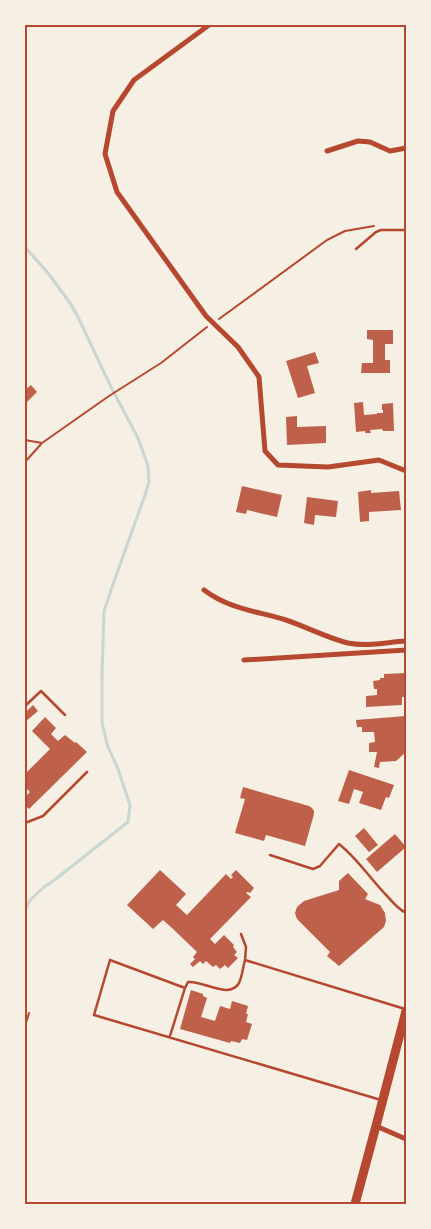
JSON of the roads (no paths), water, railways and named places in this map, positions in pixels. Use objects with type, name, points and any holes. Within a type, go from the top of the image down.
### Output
[{"type":"main road","points":[[354,1204],[406,1010]]},
{"type":"street","points":[[209,25],[134,80],[113,111],[105,154],[118,192],[206,316],[238,347],[258,377],[265,451],[278,465],[328,467],[379,460],[406,470]]},
{"type":"street","points":[[328,151],[358,141],[370,142],[390,151],[406,148]]},
{"type":"street","points":[[204,590],[225,603],[287,620],[309,630],[348,643],[363,644],[406,641]]},
{"type":"street","points":[[244,660],[406,650]]},
{"type":"street","points":[[376,1126],[406,1139]]},
{"type":"lane","points":[[356,249],[381,230],[406,230]]},
{"type":"lane","points":[[25,706],[41,691],[65,715]]},
{"type":"lane","points":[[25,823],[43,816],[87,772]]},
{"type":"lane","points":[[270,855],[313,870],[320,866],[339,844],[348,851],[400,910],[406,913]]},
{"type":"lane","points":[[169,1037],[188,982],[226,991],[232,990],[240,982],[246,947],[241,934]]},
{"type":"lane","points":[[185,988],[110,960],[94,1014],[383,1100]]},
{"type":"lane","points":[[245,960],[406,1010]]},
{"type":"waterway","points":[[25,247],[48,273],[78,317],[111,387],[138,438],[148,466],[149,482],[104,611],[102,723],[108,747],[118,769],[130,805],[128,822],[43,888],[30,900],[25,910]]}]
